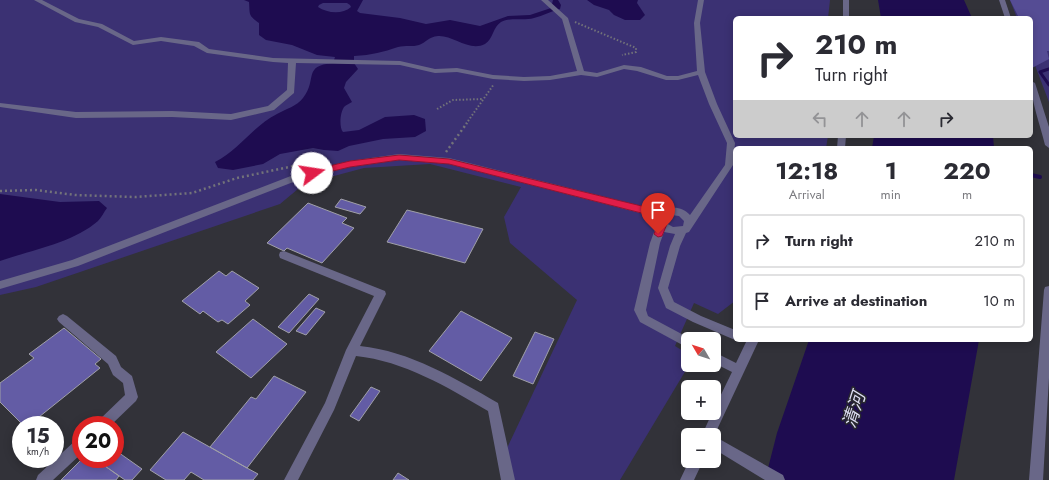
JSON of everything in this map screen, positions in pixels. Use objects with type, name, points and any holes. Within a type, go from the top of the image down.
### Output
[{"type":"street","points":[[37,0],[77,21],[100,25],[133,43],[161,39],[196,44],[207,51],[265,59],[292,61],[376,61],[400,63],[435,71],[457,70],[499,77],[524,79],[550,78],[581,73],[597,75],[624,68],[638,69],[666,78],[678,78],[701,72]]},
{"type":"street","points":[[544,0],[565,18],[581,73]]},
{"type":"street","points":[[701,0],[697,23],[701,72],[713,104],[731,143],[730,165],[675,246],[662,288],[670,305],[697,319],[733,334]]},
{"type":"street","points":[[846,0],[846,16]]},
{"type":"street","points":[[1002,0],[1007,16]]},
{"type":"street","points":[[0,105],[76,115],[172,114],[232,117],[271,108],[291,91],[292,61]]},
{"type":"street","points":[[1033,89],[1043,119],[1049,145]]},
{"type":"street","points":[[0,285],[74,263],[299,176],[350,164],[399,158],[449,161],[662,220],[673,231],[686,228]]},
{"type":"street","points":[[681,339],[644,319],[640,310],[655,243],[662,220],[670,211],[679,212],[687,217],[686,228]]},
{"type":"street","points":[[284,255],[381,294],[352,350],[330,406],[291,480]]},
{"type":"street","points":[[1036,480],[1049,290]]},
{"type":"street","points":[[63,319],[112,360],[117,371],[128,380],[132,397],[112,416]]},
{"type":"street","points":[[711,428],[751,342]]},
{"type":"street","points":[[352,350],[365,350],[393,358],[440,377],[494,407],[508,480]]},
{"type":"street","points":[[721,361],[739,370]]},
{"type":"street","points":[[721,446],[778,480]]},
{"type":"street","points":[[43,480],[72,453]]},
{"type":"street","points":[[687,480],[693,468]]},
{"type":"path","points":[[565,18],[636,48],[636,52],[622,55]]},
{"type":"path","points":[[440,161],[499,77]]},
{"type":"path","points":[[437,109],[453,100],[483,99]]},
{"type":"path","points":[[0,191],[36,190],[75,195],[135,197],[192,193],[237,178],[328,159]]},
{"type":"shaded area","points":[[0,0],[830,0],[828,16],[733,16],[733,138],[828,138],[826,146],[733,146],[733,303],[718,314],[694,303],[675,346],[681,350],[681,372],[685,372],[620,480],[505,480],[500,463],[577,300],[510,243],[504,217],[521,187],[430,164],[364,168],[304,184],[280,204],[36,287],[0,295]]},
{"type":"shaded area","points":[[1010,0],[1049,0],[1049,102],[1033,60],[1033,16],[1016,16]]},
{"type":"shaded area","points":[[1010,0],[1049,0],[1049,51],[1047,51],[1049,59],[1033,67],[1033,16],[1018,16]]},
{"type":"water","points":[[244,0],[363,0],[357,11],[360,13],[400,18],[426,24],[450,20],[480,26],[508,16],[530,15],[551,8],[553,0],[558,0],[561,5],[560,9],[530,19],[501,22],[496,27],[488,42],[479,46],[467,45],[444,36],[438,36],[432,37],[417,46],[401,46],[377,53],[354,56],[354,63],[358,69],[346,82],[344,88],[352,102],[344,107],[342,113],[340,120],[343,132],[359,130],[385,117],[414,115],[425,119],[426,131],[415,137],[383,139],[349,146],[338,151],[313,148],[280,154],[263,164],[233,170],[218,168],[215,162],[224,157],[268,119],[301,101],[310,85],[314,70],[317,67],[333,63],[335,57],[317,55],[292,45],[266,40],[259,35],[259,23],[250,14],[249,2]],"holes":[[[323,3],[347,3],[351,7],[347,10],[339,12],[330,12],[318,7]]]},
{"type":"water","points":[[587,0],[638,0],[637,3],[645,15],[640,20],[625,20],[614,15],[609,10],[594,5]]},
{"type":"water","points":[[878,0],[964,0],[971,16],[881,16]]},
{"type":"water","points":[[874,138],[993,138],[994,146],[872,146]]},
{"type":"water","points":[[0,194],[60,202],[99,201],[107,208],[98,221],[88,229],[76,235],[51,245],[0,261]]},
{"type":"water","name":"清河","points":[[808,342],[979,342],[954,480],[765,480],[777,433]]},
{"type":"building","points":[[341,199],[366,207],[360,214],[335,207]]},
{"type":"building","points":[[308,203],[347,218],[342,223],[354,228],[322,263],[287,248],[284,251],[267,243]]},
{"type":"building","points":[[407,210],[483,229],[465,263],[387,242]]},
{"type":"building","points":[[219,271],[226,276],[232,271],[259,288],[245,301],[250,305],[228,324],[222,320],[218,322],[203,311],[200,314],[182,301]]},
{"type":"building","points":[[309,294],[319,299],[289,333],[278,327]]},
{"type":"building","points":[[316,308],[325,312],[306,335],[296,331]]},
{"type":"building","points":[[461,311],[512,338],[481,381],[429,351]]},
{"type":"building","points":[[253,319],[287,344],[251,378],[216,352]]},
{"type":"building","points":[[64,328],[101,359],[95,364],[100,368],[40,416],[14,416],[0,402],[0,383],[34,358],[29,354]]},
{"type":"building","points":[[535,332],[554,339],[533,384],[513,376]]},
{"type":"building","points":[[274,376],[306,392],[247,468],[210,447],[251,397],[256,399]]},
{"type":"building","points":[[371,387],[380,391],[359,421],[350,416]]},
{"type":"building","points":[[183,432],[258,474],[253,480],[204,480],[191,472],[184,480],[166,480],[150,470]]},
{"type":"building","points":[[124,456],[142,469],[132,480],[125,480],[108,468],[124,468]]},
{"type":"building","points":[[73,468],[108,468],[119,476],[116,480],[61,480]]},
{"type":"building","points":[[398,473],[409,480],[393,480]]},
{"type":"waterway","points":[[1049,69],[1040,72],[1049,85]]},
{"type":"waterway","points":[[1033,175],[1040,177]]},
{"type":"route","points":[[312,173],[350,164],[399,158],[449,161],[662,215],[662,224],[658,234]]}]
